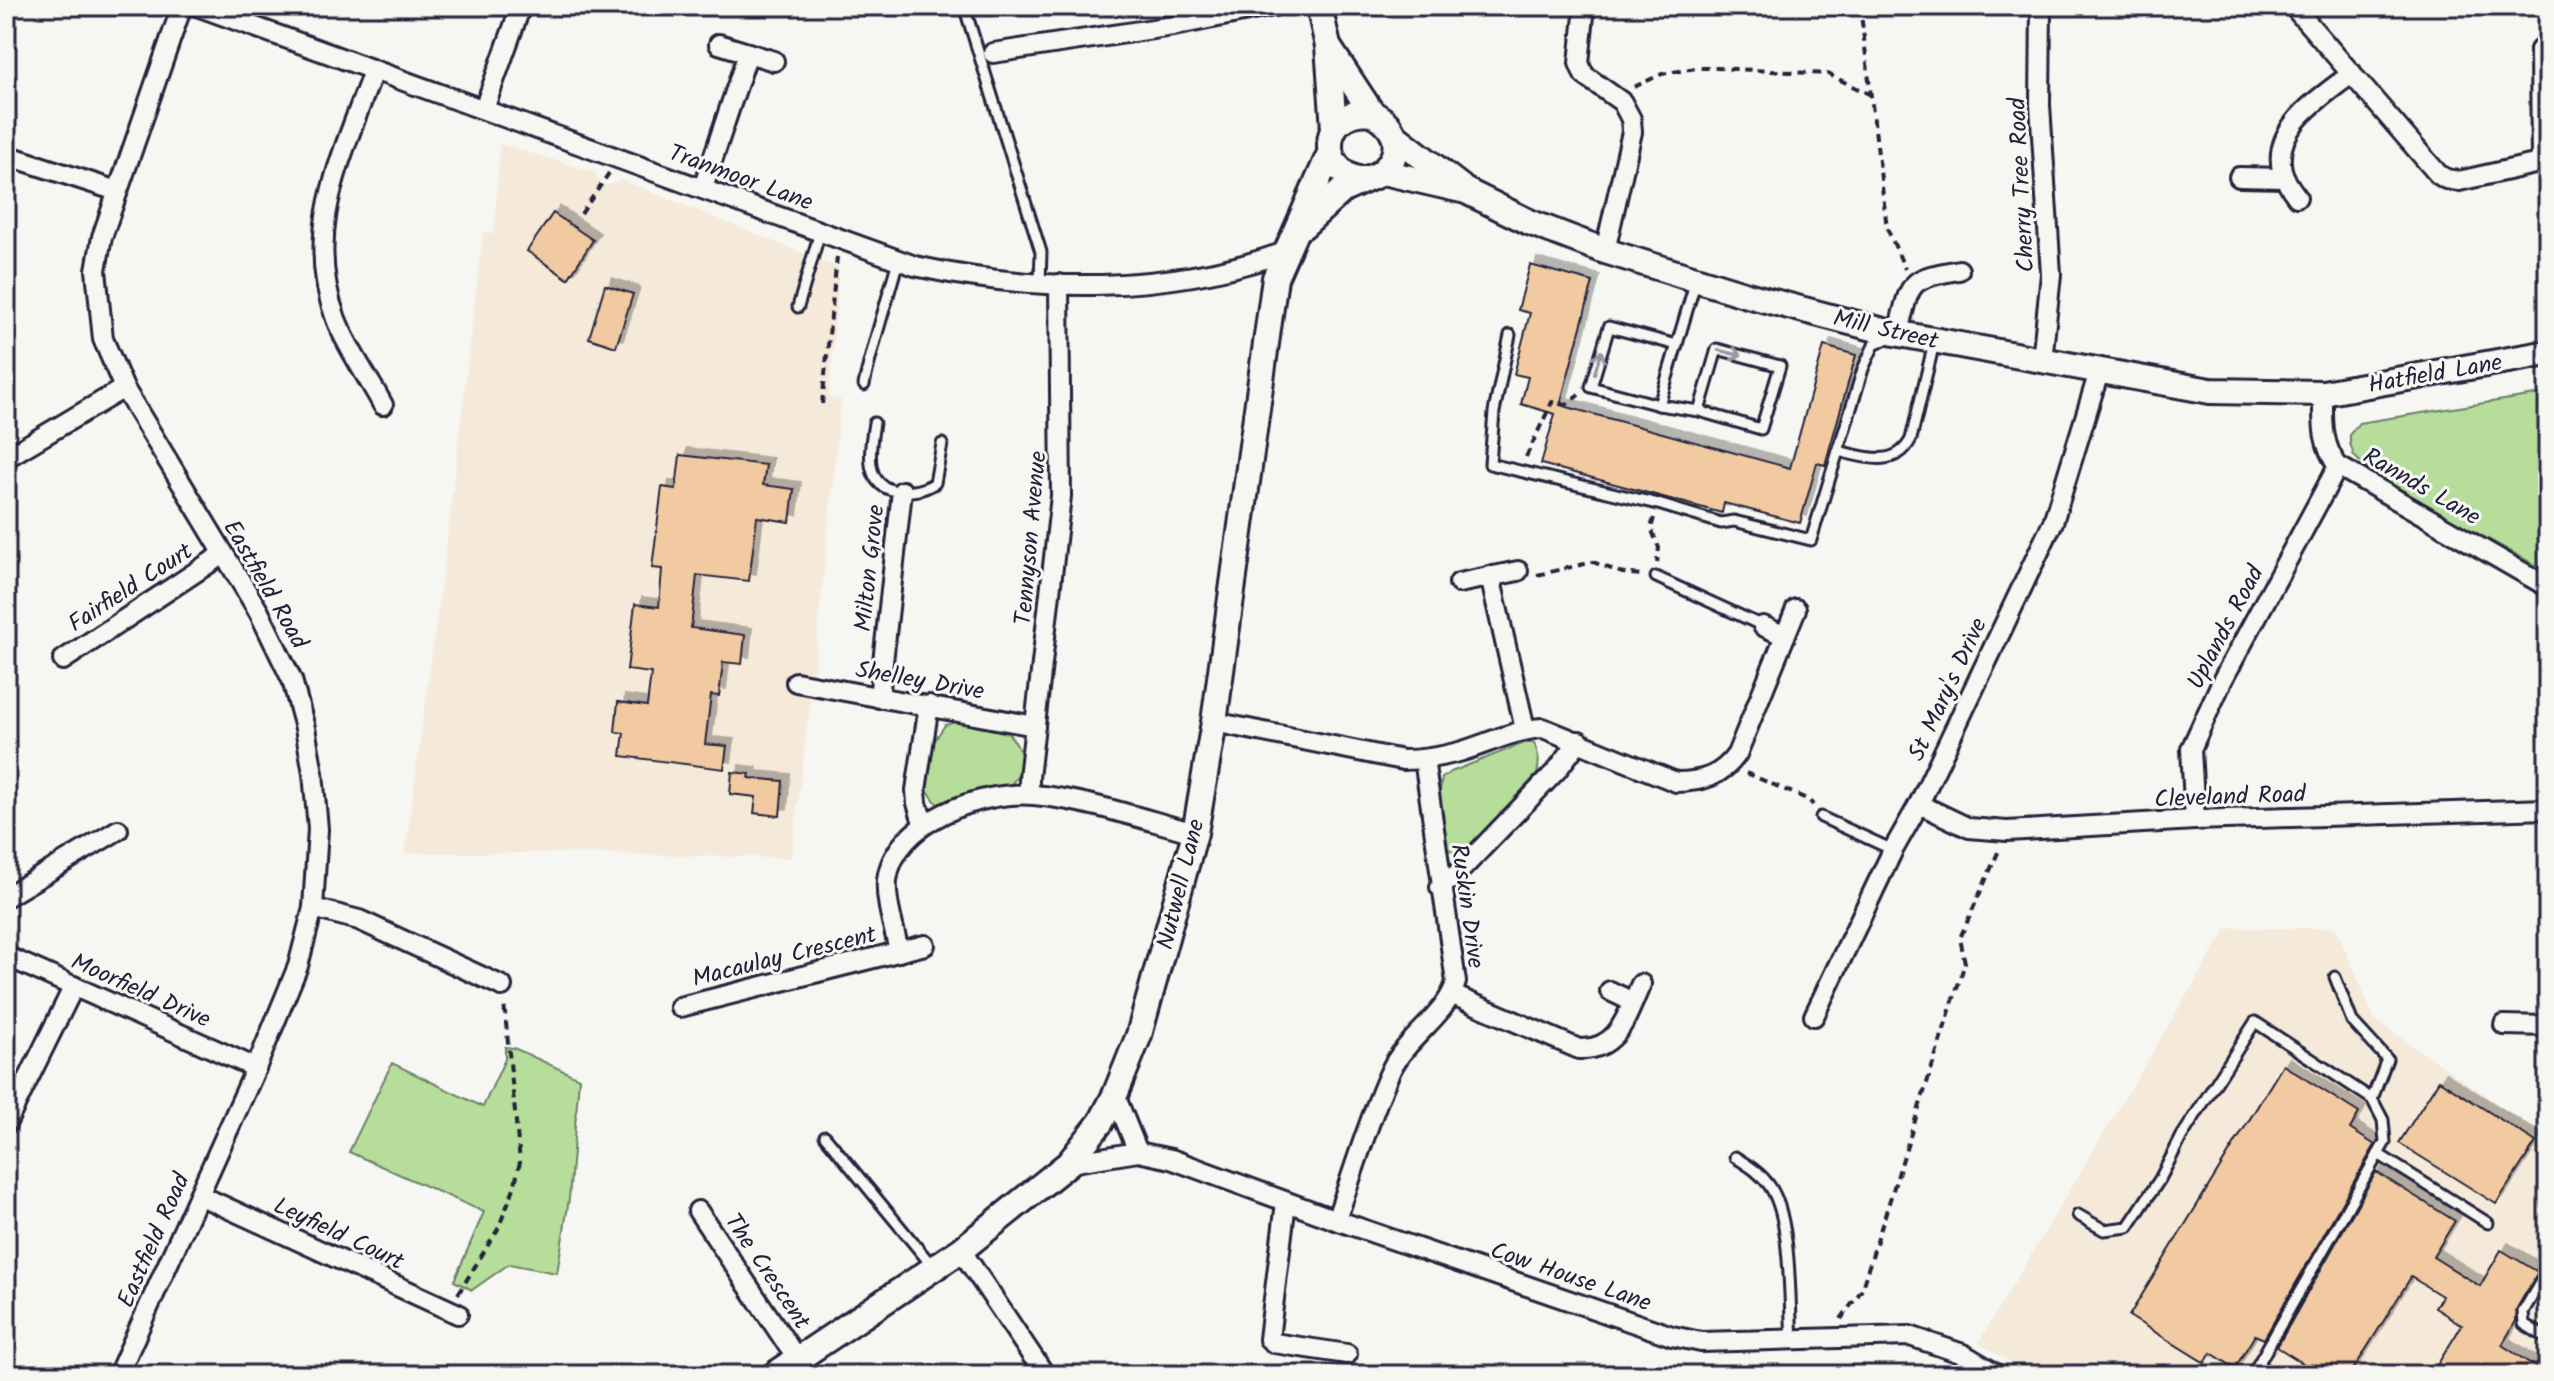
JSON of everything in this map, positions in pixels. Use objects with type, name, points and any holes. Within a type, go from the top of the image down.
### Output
[{"type":"street","name":"Eastfield Road","points":[[119,1375],[256,1068],[298,966],[313,908],[318,829],[313,773],[292,680],[259,612],[124,388],[103,339],[96,270],[102,237],[182,6]]},
{"type":"street","name":"Tranmoor Lane","points":[[197,6],[898,260],[963,276],[1050,284],[1150,283],[1226,270],[1285,252]]},
{"type":"street","points":[[484,109],[521,6]]},
{"type":"street","points":[[993,53],[1173,26],[1273,6]]},
{"type":"street","points":[[1319,6],[1328,46],[1332,141],[1335,164],[1345,174],[1355,178],[1378,175],[1393,159],[1396,148],[1395,136],[1383,118],[1372,113],[1351,114],[1332,141]]},
{"type":"street","points":[[1585,6],[1579,63],[1584,75],[1622,102],[1631,119],[1632,132],[1605,251]]},
{"type":"street","name":"Cherry Tree Road","points":[[2041,6],[2040,105],[2051,274],[2042,361]]},
{"type":"street","points":[[2293,6],[2438,174],[2446,179],[2459,181],[2544,162],[2540,50]]},
{"type":"street","points":[[719,44],[774,61]]},
{"type":"street","points":[[1328,46],[1372,113]]},
{"type":"street","points":[[703,188],[748,53]]},
{"type":"street","points":[[373,71],[328,197],[322,239],[323,262],[336,320],[383,405]]},
{"type":"street","points":[[2297,197],[2281,168],[2284,138],[2294,121],[2352,73]]},
{"type":"street","name":"Mill Street","points":[[1395,136],[1466,191],[1529,222],[1605,251],[1696,280],[1898,332],[2099,372],[2210,391],[2323,393]]},
{"type":"street","name":"Nutwell Lane","points":[[774,1375],[961,1250],[1069,1163],[1101,1122],[1115,1095],[1139,1035],[1195,833],[1214,722],[1275,278],[1298,230],[1332,141]]},
{"type":"street","points":[[6,155],[117,191]]},
{"type":"street","name":"Mill Street","points":[[1378,175],[1466,191]]},
{"type":"street","name":"Nutwell Lane","points":[[1298,230],[1343,190],[1378,175]]},
{"type":"street","points":[[2239,177],[2285,178]]},
{"type":"street","points":[[1898,332],[1908,292],[1919,279],[1959,270]]},
{"type":"street","name":"Tennyson Avenue","points":[[1029,794],[1061,496],[1050,284]]},
{"type":"street","name":"Hatfield Lane","points":[[2323,393],[2548,353]]},
{"type":"street","name":"St Mary's Drive","points":[[1814,1016],[2053,522],[2099,372]]},
{"type":"street","points":[[6,458],[124,388]]},
{"type":"street","name":"Rannds Lane","points":[[2323,393],[2323,435],[2328,453],[2338,466],[2548,587]]},
{"type":"street","name":"Uplands Road","points":[[2195,820],[2191,749],[2222,681],[2338,466]]},
{"type":"street","name":"Milton Grove","points":[[879,698],[902,491]]},
{"type":"street","name":"Fairfield Court","points":[[63,660],[223,554]]},
{"type":"street","points":[[1459,583],[1518,571]]},
{"type":"street","points":[[1490,576],[1525,729]]},
{"type":"street","points":[[1214,722],[1388,758],[1424,759],[1458,752],[1525,729],[1543,728],[1676,782],[1698,782],[1729,765],[1737,754],[1796,609]]},
{"type":"street","points":[[1763,626],[1785,636]]},
{"type":"street","name":"Shelley Drive","points":[[796,682],[1035,726]]},
{"type":"street","points":[[923,823],[916,790],[929,705]]},
{"type":"street","points":[[1440,887],[1457,874],[1557,770],[1579,741]]},
{"type":"street","name":"Ruskin Drive","points":[[1336,1220],[1392,1068],[1413,1038],[1453,995],[1456,973],[1440,887],[1424,759]]},
{"type":"street","name":"Macaulay Crescent","points":[[899,952],[887,879],[901,844],[923,823],[952,809],[995,798],[1029,794],[1061,798],[1195,833]]},
{"type":"street","name":"Cleveland Road","points":[[1919,804],[1969,828],[2007,831],[2195,820],[2548,809]]},
{"type":"street","points":[[6,897],[118,830]]},
{"type":"street","points":[[313,908],[359,920],[502,986]]},
{"type":"street","name":"Macaulay Crescent","points":[[680,1007],[925,945]]},
{"type":"street","name":"Moorfield Drive","points":[[6,956],[256,1068]]},
{"type":"street","points":[[1453,995],[1579,1049],[1592,1049],[1607,1044],[1616,1036],[1641,984]]},
{"type":"street","points":[[6,1124],[74,986]]},
{"type":"street","points":[[1610,991],[1633,1002]]},
{"type":"street","points":[[2504,1025],[2548,1026]]},
{"type":"street","points":[[1115,1095],[1138,1152]]},
{"type":"street","name":"Cow House Lane","points":[[1069,1163],[1138,1152],[1171,1159],[1336,1220],[1672,1336],[1701,1342],[1910,1336],[1963,1354],[1998,1375]]},
{"type":"street","name":"Leyfield Court","points":[[199,1195],[452,1311]]},
{"type":"street","points":[[1286,1202],[1269,1339],[1274,1343],[1347,1354]]},
{"type":"street","name":"The Crescent","points":[[698,1211],[797,1359]]},
{"type":"street","points":[[961,1250],[1045,1375]]},
{"type":"lane","points":[[964,6],[1050,284]]},
{"type":"lane","points":[[798,307],[820,232]]},
{"type":"lane","points":[[864,385],[874,337],[881,324],[898,260]]},
{"type":"lane","points":[[1659,405],[1696,280]]},
{"type":"lane","points":[[1677,345],[1609,327],[1591,387],[1659,405],[1699,411],[1761,429],[1780,366],[1717,349],[1699,411]]},
{"type":"lane","points":[[1510,335],[1494,412],[1490,464],[1658,504],[1721,523],[1734,521],[1811,540],[1863,369],[1874,345],[1898,332]]},
{"type":"lane","points":[[1838,451],[1889,459],[1906,449],[1935,340]]},
{"type":"lane","points":[[874,423],[869,453],[874,477],[881,486],[902,491],[925,489],[935,483],[942,444]]},
{"type":"lane","points":[[1656,577],[1763,626]]},
{"type":"lane","points":[[1821,817],[1893,850]]},
{"type":"lane","points":[[2335,977],[2352,1021],[2387,1059],[2372,1099]]},
{"type":"lane","points":[[2078,1215],[2104,1230],[2128,1227],[2255,1022],[2372,1099],[2383,1120],[2385,1142],[2252,1375]]},
{"type":"lane","points":[[825,1136],[934,1268]]},
{"type":"lane","points":[[2378,1154],[2488,1223]]},
{"type":"lane","points":[[1735,1157],[1758,1173],[1778,1202],[1784,1226],[1792,1340]]},
{"type":"lane","points":[[2548,1269],[2523,1312],[2524,1324],[2548,1339]]},
{"type":"path","points":[[1860,6],[1887,228],[1913,286]]},
{"type":"path","points":[[1614,96],[1662,74],[1696,68],[1828,74],[1871,95]]},
{"type":"path","points":[[581,214],[619,158]]},
{"type":"path","points":[[822,404],[839,239]]},
{"type":"path","points":[[1519,471],[1552,402],[1567,404],[1591,387]]},
{"type":"path","points":[[1518,571],[1530,576],[1593,562],[1622,573],[1656,577],[1659,548],[1651,528],[1658,504]]},
{"type":"path","points":[[1729,765],[1809,800],[1821,817]]},
{"type":"path","points":[[1836,1338],[1837,1325],[1861,1291],[1965,963],[1960,938],[2007,831]]},
{"type":"path","points":[[452,1311],[498,1229],[514,1188],[520,1162],[502,986]]},
{"type":"shaded area","points":[[500,144],[595,172],[598,182],[605,186],[622,180],[839,268],[829,397],[841,400],[814,670],[791,858],[405,853],[446,548],[483,232],[494,234]]},
{"type":"shaded area","points":[[2227,928],[2336,928],[2375,1020],[2548,1139],[2548,1375],[2032,1375],[1978,1343]]},
{"type":"green space","points":[[2548,393],[2548,572],[2388,484],[2354,456],[2350,443],[2350,434],[2359,423]]},
{"type":"green space","points":[[956,722],[1008,733],[1023,759],[1021,772],[1008,788],[937,804],[926,788],[933,743],[945,725]]},
{"type":"green space","points":[[1524,743],[1534,743],[1538,758],[1537,774],[1469,850],[1457,853],[1448,849],[1440,828],[1442,778]]},
{"type":"green space","points":[[505,1047],[514,1048],[579,1078],[569,1199],[557,1273],[509,1264],[472,1290],[454,1281],[484,1212],[349,1152],[392,1063],[483,1107],[505,1059]]},
{"type":"building","points":[[553,213],[593,240],[568,279],[527,251]]},
{"type":"building","points":[[1530,265],[1593,282],[1560,405],[1790,468],[1824,346],[1856,355],[1825,465],[1817,463],[1800,523],[1724,503],[1722,513],[1541,464],[1555,414],[1521,404],[1528,377],[1514,374],[1530,313],[1518,310]]},
{"type":"building","points":[[605,285],[633,294],[616,347],[589,338]]},
{"type":"building","points":[[680,455],[766,465],[763,485],[794,489],[790,522],[757,517],[749,581],[697,575],[691,628],[745,635],[742,664],[723,662],[719,696],[711,695],[705,744],[727,746],[724,769],[621,756],[624,733],[615,732],[618,702],[647,706],[651,673],[627,670],[635,604],[659,607],[662,569],[652,568],[662,487],[676,489]]},
{"type":"building","points":[[732,772],[750,774],[749,778],[783,781],[780,816],[754,813],[756,797],[730,794]]},
{"type":"building","points":[[2283,1065],[2359,1113],[2350,1129],[2375,1145],[2264,1339],[2255,1335],[2235,1368],[2211,1353],[2205,1363],[2129,1316]]},
{"type":"building","points":[[2439,1080],[2536,1142],[2496,1204],[2399,1143]]},
{"type":"building","points":[[2376,1172],[2455,1221],[2433,1257],[2480,1286],[2501,1250],[2538,1272],[2517,1308],[2516,1321],[2502,1345],[2548,1375],[2431,1375],[2462,1325],[2435,1308],[2442,1296],[2411,1277],[2350,1375],[2322,1375],[2277,1347]]}]
